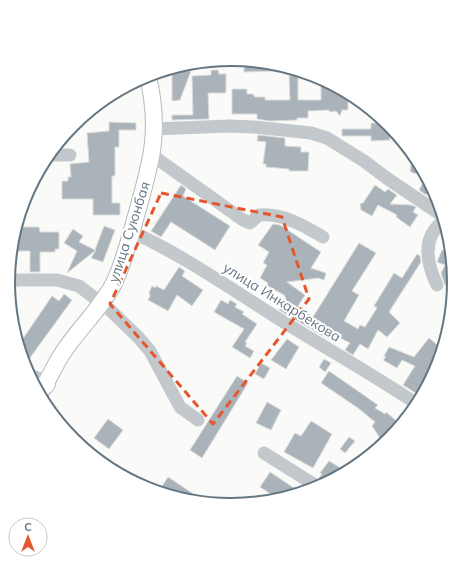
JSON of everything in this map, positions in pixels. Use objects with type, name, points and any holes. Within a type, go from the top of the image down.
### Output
[{"type":"main road","name":"улица Суюнбая","points":[[43,389],[62,354],[101,304],[114,282],[132,232],[152,155],[155,129],[153,99],[149,82]]},
{"type":"street","points":[[155,129],[229,126],[254,127],[305,132],[326,138],[364,161],[435,211]]},
{"type":"street","points":[[57,155],[70,155]]},
{"type":"street","points":[[152,155],[243,220],[250,223],[259,215],[279,216],[304,226],[323,237]]},
{"type":"street","points":[[437,285],[428,262],[427,246],[439,225]]},
{"type":"street","name":"улица Инкарбекова","points":[[132,232],[231,288],[412,401]]},
{"type":"street","points":[[15,280],[57,280],[79,286],[139,338],[150,352],[180,408],[198,420]]},
{"type":"street","points":[[264,453],[311,483]]},
{"type":"highlighted area","points":[[161,193],[282,217],[309,299],[213,424],[110,304]]},
{"type":"building","points":[[244,67],[273,71],[244,72]]},
{"type":"building","points":[[211,70],[218,70],[219,74],[226,74],[226,93],[208,93],[209,119],[172,120],[172,115],[193,115],[192,76],[211,75]]},
{"type":"building","points":[[191,71],[180,100],[172,101],[172,75]]},
{"type":"building","points":[[289,76],[298,77],[298,100],[321,100],[321,86],[348,101],[348,110],[342,110],[340,116],[336,111],[308,111],[308,118],[270,121],[257,119],[257,114],[232,114],[232,89],[247,89],[247,94],[253,94],[255,97],[265,97],[265,100],[290,100]]},
{"type":"building","points":[[109,122],[136,123],[136,130],[119,130],[119,147],[115,147],[115,176],[112,176],[112,203],[120,203],[120,215],[93,215],[93,199],[62,199],[62,181],[68,181],[68,177],[71,177],[70,164],[89,162],[87,133],[109,131]]},
{"type":"building","points":[[371,123],[376,123],[390,136],[390,140],[371,141],[371,136],[342,136],[342,129],[371,129]]},
{"type":"building","points":[[258,135],[285,138],[285,146],[301,147],[301,152],[309,152],[308,171],[289,171],[289,169],[266,167],[266,164],[263,164],[266,142],[257,141]]},
{"type":"building","points":[[411,163],[418,174],[413,173],[410,171]]},
{"type":"building","points":[[423,183],[428,193],[426,195],[419,190]]},
{"type":"building","points":[[181,185],[186,189],[183,196],[230,226],[215,250],[171,222],[161,237],[151,231]]},
{"type":"building","points":[[375,185],[385,192],[388,189],[397,195],[390,204],[411,205],[416,207],[413,212],[418,215],[410,227],[396,217],[397,215],[378,205],[372,216],[361,210],[360,204],[363,203]]},
{"type":"building","points":[[273,224],[280,225],[321,252],[311,268],[326,273],[324,280],[318,278],[287,282],[305,295],[298,306],[313,317],[359,243],[376,253],[352,291],[359,295],[344,321],[358,329],[360,325],[365,327],[377,308],[374,306],[394,273],[402,278],[417,254],[420,256],[421,262],[389,312],[400,323],[387,337],[378,330],[368,349],[360,344],[353,355],[345,350],[350,343],[331,333],[328,339],[279,310],[286,298],[284,295],[266,285],[268,283],[260,278],[267,265],[263,263],[269,252],[258,245]]},
{"type":"building","points":[[104,226],[115,230],[103,262],[91,258],[96,250],[67,273],[77,251],[64,243],[73,229],[83,236],[79,242],[95,250]]},
{"type":"building","points":[[22,227],[39,227],[40,232],[59,232],[59,249],[55,249],[55,252],[40,252],[40,272],[30,272],[30,251],[17,251]]},
{"type":"building","points":[[442,250],[445,251],[447,268],[447,286],[445,285],[441,273],[445,265],[437,262]]},
{"type":"building","points":[[179,267],[185,271],[182,276],[203,290],[192,306],[177,295],[168,311],[148,300],[150,296],[149,293],[152,286],[155,288],[156,286],[164,290]]},
{"type":"building","points":[[64,294],[72,300],[29,359],[22,339],[52,296],[59,301]]},
{"type":"building","points":[[221,300],[228,304],[230,300],[237,304],[235,307],[244,312],[242,314],[257,324],[245,342],[247,343],[245,346],[254,351],[250,358],[232,347],[244,329],[214,312]]},
{"type":"building","points":[[429,338],[438,345],[431,365],[416,394],[403,385],[415,366],[402,360],[397,368],[383,360],[386,357],[384,356],[389,347],[414,357]]},
{"type":"building","points":[[287,339],[299,347],[286,369],[271,360]]},
{"type":"building","points":[[324,359],[331,363],[325,372],[319,367]]},
{"type":"building","points":[[261,363],[270,368],[264,379],[255,374]]},
{"type":"building","points":[[329,371],[378,405],[375,408],[385,414],[386,412],[396,421],[380,438],[372,426],[375,422],[358,408],[321,383]]},
{"type":"building","points":[[237,376],[248,383],[202,458],[190,450]]},
{"type":"building","points":[[267,402],[281,410],[271,430],[256,423]]},
{"type":"building","points":[[108,419],[123,430],[109,449],[94,438]]},
{"type":"building","points":[[311,421],[332,434],[313,468],[284,452],[295,433],[301,436]]},
{"type":"building","points":[[349,437],[355,441],[345,453],[340,449]]},
{"type":"building","points":[[329,461],[341,468],[320,479],[319,478],[322,474],[320,473]]},
{"type":"building","points":[[270,472],[295,489],[271,494],[260,487]]},
{"type":"building","points":[[168,477],[196,495],[175,491],[162,487]]}]
